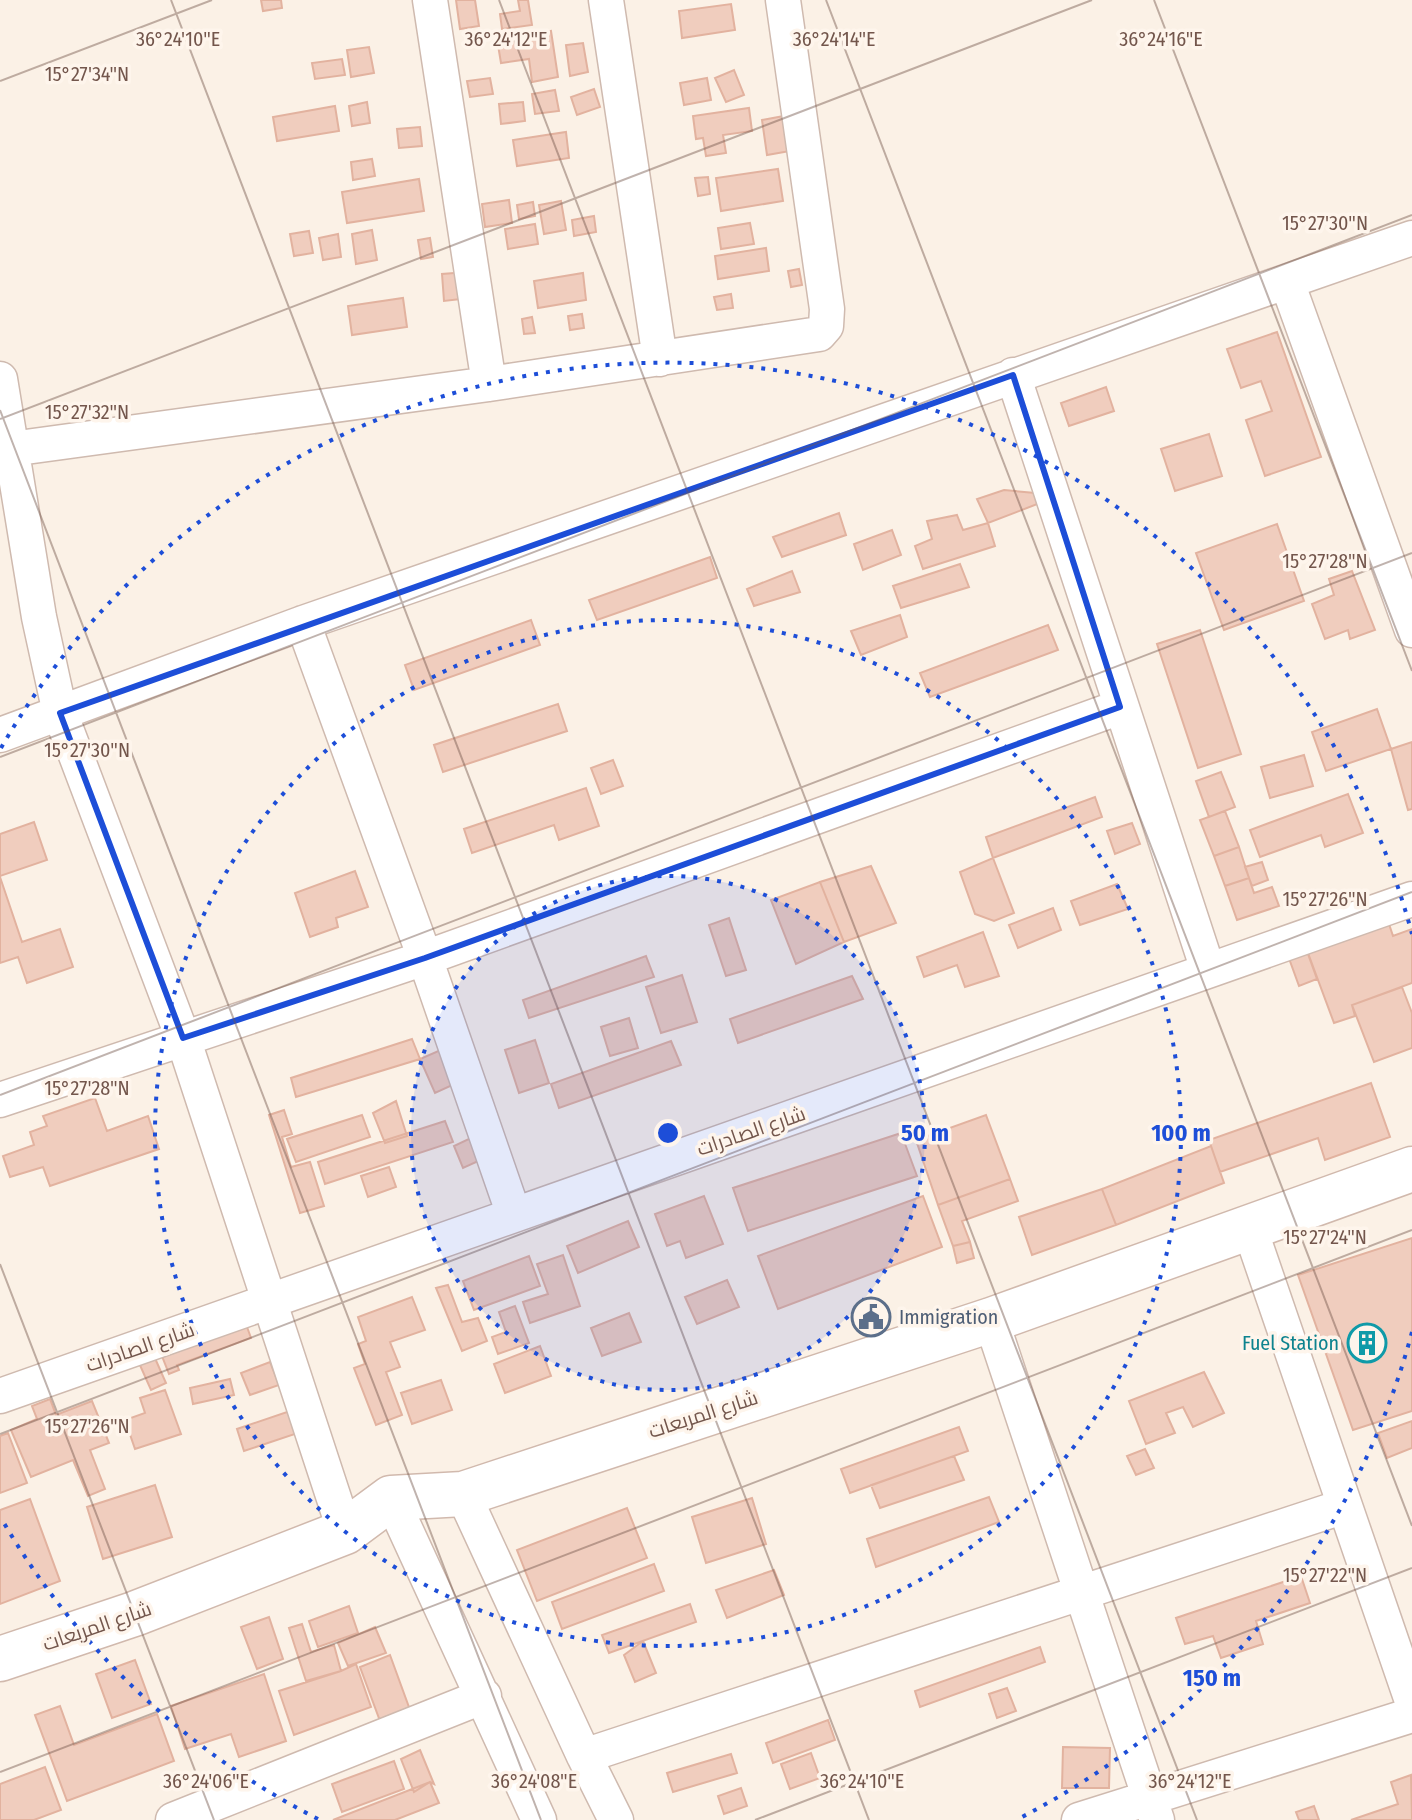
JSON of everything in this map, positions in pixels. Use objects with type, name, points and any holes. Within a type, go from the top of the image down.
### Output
[{"type":"main road","name":"شارع المربعات","points":[[0,1659],[134,1614],[345,1532],[391,1498],[463,1494],[991,1320],[1412,1169]]},
{"type":"street","points":[[430,0],[489,384]]},
{"type":"street","points":[[606,0],[660,359]]},
{"type":"street","points":[[11,449],[489,384],[819,334],[826,326],[827,309],[783,0]]},
{"type":"street","points":[[0,735],[303,623],[1412,238]]},
{"type":"street","points":[[1287,282],[1412,630]]},
{"type":"street","points":[[1013,375],[1208,970]]},
{"type":"street","points":[[0,379],[39,617],[60,713],[183,1038],[345,1532]]},
{"type":"street","points":[[303,623],[425,958],[514,1215]]},
{"type":"street","points":[[0,1100],[425,958],[1120,707]]},
{"type":"street","name":"شارع الصادرات","points":[[0,1396],[1412,899]]},
{"type":"street","points":[[1250,1229],[1412,1701]]},
{"type":"street","points":[[991,1320],[1154,1809]]},
{"type":"street","points":[[463,1494],[616,1820]]},
{"type":"street","points":[[391,1498],[539,1820]]},
{"type":"street","points":[[584,1756],[1345,1506]]},
{"type":"street","points":[[173,1820],[484,1696]]},
{"type":"street","points":[[1079,1820],[1154,1809],[1412,1715]]},
{"type":"highlighted area","points":[[1013,375],[1120,707],[425,958],[183,1038],[60,713]]},
{"type":"building","points":[[261,0],[281,0],[282,8],[263,11]]},
{"type":"building","points":[[456,0],[475,0],[479,26],[460,29]]},
{"type":"building","points":[[518,0],[528,0],[532,25],[502,29],[500,14],[520,11]]},
{"type":"building","points":[[731,4],[735,30],[682,38],[679,11]]},
{"type":"building","points":[[551,31],[558,77],[532,82],[529,59],[501,63],[497,39]]},
{"type":"building","points":[[583,43],[588,72],[570,76],[566,45]]},
{"type":"building","points":[[369,47],[374,73],[351,77],[347,50]]},
{"type":"building","points":[[342,59],[345,75],[315,79],[312,63]]},
{"type":"building","points":[[734,70],[744,95],[726,102],[715,78]]},
{"type":"building","points":[[490,78],[493,94],[470,97],[467,81]]},
{"type":"building","points":[[707,78],[711,100],[684,105],[680,83]]},
{"type":"building","points":[[594,89],[600,107],[577,115],[571,97]]},
{"type":"building","points":[[555,90],[559,111],[535,114],[532,94]]},
{"type":"building","points":[[367,102],[370,123],[352,126],[349,106]]},
{"type":"building","points":[[523,102],[525,121],[501,124],[499,104]]},
{"type":"building","points":[[335,106],[339,131],[277,141],[273,117]]},
{"type":"building","points":[[749,108],[752,131],[723,135],[726,153],[706,156],[703,138],[696,139],[693,116]]},
{"type":"building","points":[[784,116],[790,151],[767,155],[762,120]]},
{"type":"building","points":[[420,127],[422,146],[399,148],[397,129]]},
{"type":"building","points":[[566,132],[569,158],[517,166],[513,140]]},
{"type":"building","points":[[372,159],[375,176],[353,180],[351,162]]},
{"type":"building","points":[[778,169],[783,201],[721,211],[716,178]]},
{"type":"building","points":[[708,177],[710,194],[698,196],[695,178]]},
{"type":"building","points":[[419,179],[424,211],[347,223],[342,192]]},
{"type":"building","points":[[509,200],[512,223],[485,227],[482,204]]},
{"type":"building","points":[[561,201],[566,230],[544,234],[539,205]]},
{"type":"building","points":[[533,202],[535,216],[519,219],[517,205]]},
{"type":"building","points":[[594,216],[596,232],[574,236],[572,220]]},
{"type":"building","points":[[750,223],[754,244],[721,249],[718,228]]},
{"type":"building","points":[[535,224],[538,244],[508,249],[505,229]]},
{"type":"building","points":[[372,230],[377,260],[356,264],[352,234]]},
{"type":"building","points":[[309,231],[313,253],[294,256],[290,234]]},
{"type":"building","points":[[338,234],[341,257],[323,260],[319,238]]},
{"type":"building","points":[[430,238],[433,257],[421,259],[418,240]]},
{"type":"building","points":[[766,248],[769,271],[718,279],[715,256]]},
{"type":"building","points":[[799,269],[802,285],[791,287],[788,271]]},
{"type":"building","points":[[467,272],[469,298],[444,301],[442,274]]},
{"type":"building","points":[[583,273],[586,300],[538,308],[534,281]]},
{"type":"building","points":[[731,294],[733,308],[717,310],[714,297]]},
{"type":"building","points":[[403,298],[407,327],[352,335],[348,306]]},
{"type":"building","points":[[582,314],[584,328],[570,330],[568,316]]},
{"type":"building","points":[[532,317],[535,333],[524,334],[522,319]]},
{"type":"building","points":[[1277,332],[1321,457],[1265,476],[1246,420],[1272,411],[1261,381],[1241,388],[1227,349]]},
{"type":"building","points":[[1106,387],[1114,411],[1069,426],[1061,403]]},
{"type":"building","points":[[1209,434],[1222,476],[1175,491],[1161,449]]},
{"type":"building","points":[[1004,490],[1035,493],[1040,503],[988,523],[977,499]]},
{"type":"building","points":[[839,513],[846,535],[782,557],[773,537]]},
{"type":"building","points":[[957,515],[963,530],[988,523],[995,546],[923,569],[915,546],[932,539],[927,521]]},
{"type":"building","points":[[1277,524],[1304,601],[1224,630],[1196,553]]},
{"type":"building","points":[[892,530],[901,555],[863,570],[854,544]]},
{"type":"building","points":[[710,557],[717,578],[597,620],[589,600]]},
{"type":"building","points":[[960,564],[969,587],[901,608],[893,586]]},
{"type":"building","points":[[792,571],[800,592],[754,606],[747,589]]},
{"type":"building","points":[[1352,571],[1375,630],[1350,639],[1348,630],[1325,639],[1312,604],[1334,595],[1329,579]]},
{"type":"building","points":[[900,615],[907,637],[861,655],[851,631]]},
{"type":"building","points":[[531,620],[540,645],[414,690],[405,665]]},
{"type":"building","points":[[1048,625],[1058,650],[930,697],[920,673]]},
{"type":"building","points":[[1200,630],[1241,754],[1198,768],[1157,644]]},
{"type":"building","points":[[558,704],[567,731],[443,772],[434,745]]},
{"type":"building","points":[[1377,709],[1391,749],[1326,771],[1312,732]]},
{"type":"building","points":[[1412,742],[1412,809],[1408,810],[1391,749]]},
{"type":"building","points":[[1304,755],[1313,786],[1270,798],[1261,767]]},
{"type":"building","points":[[613,760],[623,786],[601,794],[591,768]]},
{"type":"building","points":[[1221,772],[1235,807],[1209,817],[1196,781]]},
{"type":"building","points":[[586,788],[599,826],[559,840],[554,825],[472,853],[464,829]]},
{"type":"building","points":[[1348,794],[1363,833],[1325,847],[1321,835],[1260,857],[1250,830]]},
{"type":"building","points":[[1095,797],[1102,817],[993,858],[986,837]]},
{"type":"building","points":[[1225,811],[1239,847],[1214,856],[1200,820]]},
{"type":"building","points":[[34,822],[47,860],[0,876],[0,834]]},
{"type":"building","points":[[1132,823],[1140,844],[1115,854],[1107,831]]},
{"type":"building","points":[[1239,847],[1249,878],[1225,886],[1214,856]]},
{"type":"building","points":[[993,858],[1014,913],[994,921],[975,914],[960,872]]},
{"type":"building","points":[[1262,862],[1268,880],[1252,886],[1245,867]]},
{"type":"building","points":[[871,866],[896,923],[844,942],[820,882]]},
{"type":"building","points":[[355,871],[368,907],[336,918],[338,927],[310,937],[295,893]]},
{"type":"building","points":[[0,877],[22,942],[60,929],[73,967],[27,983],[18,957],[0,963]]},
{"type":"building","points":[[1249,878],[1254,893],[1272,887],[1279,906],[1237,920],[1225,886]]},
{"type":"building","points":[[820,882],[844,942],[796,964],[771,900]]},
{"type":"building","points":[[1117,884],[1128,909],[1080,925],[1071,901]]},
{"type":"building","points":[[1053,908],[1061,930],[1018,948],[1009,925]]},
{"type":"building","points":[[729,918],[746,970],[726,976],[709,925]]},
{"type":"building","points":[[1389,924],[1393,936],[1412,929],[1412,983],[1352,1005],[1355,1016],[1334,1023],[1308,953]]},
{"type":"building","points":[[983,932],[999,976],[965,987],[957,965],[924,977],[917,957]]},
{"type":"building","points":[[1304,943],[1317,979],[1299,986],[1286,950]]},
{"type":"building","points":[[646,956],[654,977],[529,1018],[523,1000]]},
{"type":"building","points":[[682,975],[697,1022],[661,1033],[646,987]]},
{"type":"building","points":[[852,976],[863,999],[738,1043],[730,1019]]},
{"type":"building","points":[[1402,987],[1412,1013],[1412,1048],[1374,1062],[1352,1005]]},
{"type":"building","points":[[629,1018],[638,1048],[610,1056],[601,1027]]},
{"type":"building","points":[[412,1039],[420,1059],[296,1097],[291,1078]]},
{"type":"building","points":[[535,1040],[549,1083],[519,1093],[505,1050]]},
{"type":"building","points":[[671,1041],[681,1065],[559,1108],[551,1084]]},
{"type":"building","points":[[443,1049],[459,1082],[435,1093],[420,1059]]},
{"type":"building","points":[[1371,1083],[1390,1137],[1325,1160],[1318,1138],[1220,1172],[1209,1140]]},
{"type":"building","points":[[95,1098],[107,1131],[148,1116],[159,1149],[50,1186],[43,1167],[10,1177],[3,1156],[34,1145],[30,1132],[47,1126],[43,1116]]},
{"type":"building","points":[[396,1101],[407,1136],[385,1143],[373,1113]]},
{"type":"building","points":[[284,1110],[292,1134],[282,1137],[291,1167],[310,1162],[324,1206],[300,1213],[269,1115]]},
{"type":"building","points":[[362,1115],[370,1137],[296,1162],[287,1139]]},
{"type":"building","points":[[986,1115],[1010,1179],[938,1205],[916,1140]]},
{"type":"building","points":[[445,1121],[453,1142],[325,1184],[318,1162]]},
{"type":"building","points":[[901,1133],[917,1176],[748,1231],[733,1188]]},
{"type":"building","points":[[475,1136],[485,1158],[463,1168],[454,1146]]},
{"type":"building","points":[[1211,1146],[1224,1183],[1116,1225],[1102,1189]]},
{"type":"building","points":[[389,1167],[396,1187],[368,1197],[361,1176]]},
{"type":"building","points":[[1010,1179],[1018,1201],[962,1221],[970,1242],[953,1246],[938,1205]]},
{"type":"building","points":[[1102,1189],[1116,1225],[1032,1255],[1019,1217]]},
{"type":"building","points":[[704,1196],[723,1244],[686,1258],[680,1241],[667,1246],[655,1214]]},
{"type":"building","points":[[923,1196],[942,1247],[778,1309],[758,1256]]},
{"type":"building","points":[[628,1221],[639,1247],[578,1273],[567,1246]]},
{"type":"building","name":"Fuel Station","points":[[1412,1238],[1412,1411],[1353,1430],[1298,1275]]},
{"type":"building","points":[[970,1242],[974,1258],[957,1263],[953,1246]]},
{"type":"building","points":[[563,1255],[580,1306],[530,1323],[523,1302],[548,1294],[537,1264]]},
{"type":"building","points":[[529,1256],[540,1286],[474,1310],[463,1281]]},
{"type":"building","points":[[727,1280],[739,1307],[697,1324],[685,1297]]},
{"type":"building","points":[[448,1285],[462,1322],[478,1318],[487,1341],[462,1351],[436,1288]]},
{"type":"building","points":[[412,1297],[425,1330],[390,1342],[400,1367],[386,1372],[402,1415],[376,1425],[354,1368],[365,1364],[358,1344],[366,1341],[358,1317]]},
{"type":"building","points":[[515,1306],[529,1343],[498,1354],[492,1337],[506,1332],[499,1312]]},
{"type":"building","points":[[629,1313],[641,1342],[602,1356],[591,1328]]},
{"type":"building","points":[[247,1327],[251,1338],[177,1365],[179,1370],[169,1374],[162,1356]]},
{"type":"building","points":[[540,1346],[551,1376],[505,1393],[494,1364]]},
{"type":"building","points":[[154,1356],[166,1383],[151,1390],[139,1363]]},
{"type":"building","points":[[270,1362],[279,1385],[250,1395],[241,1373]]},
{"type":"building","points":[[1204,1372],[1224,1413],[1193,1427],[1183,1407],[1166,1413],[1175,1433],[1146,1444],[1129,1401]]},
{"type":"building","points":[[230,1379],[234,1395],[193,1404],[190,1388]]},
{"type":"building","points":[[441,1380],[452,1410],[412,1424],[401,1393]]},
{"type":"building","points":[[165,1390],[181,1434],[135,1449],[125,1420],[145,1413],[140,1398]]},
{"type":"building","points":[[50,1399],[56,1415],[92,1401],[109,1443],[90,1450],[105,1489],[88,1496],[73,1460],[31,1477],[11,1430],[37,1419],[32,1406]]},
{"type":"building","points":[[290,1411],[298,1433],[244,1451],[237,1429]]},
{"type":"building","points":[[1412,1421],[1412,1448],[1387,1458],[1378,1433]]},
{"type":"building","points":[[959,1427],[968,1451],[850,1493],[841,1469]]},
{"type":"building","points":[[8,1433],[27,1483],[0,1493],[0,1436]]},
{"type":"building","points":[[1145,1449],[1154,1468],[1136,1475],[1127,1456]]},
{"type":"building","points":[[954,1456],[964,1480],[880,1508],[871,1485]]},
{"type":"building","points":[[155,1485],[172,1537],[103,1559],[87,1507]]},
{"type":"building","points":[[989,1497],[999,1522],[876,1567],[867,1539]]},
{"type":"building","points":[[752,1498],[766,1544],[706,1563],[692,1517]]},
{"type":"building","points":[[30,1499],[60,1581],[0,1604],[0,1510]]},
{"type":"building","points":[[627,1508],[647,1558],[537,1601],[517,1550]]},
{"type":"building","points":[[654,1564],[664,1591],[562,1629],[552,1602]]},
{"type":"building","points":[[774,1570],[784,1595],[727,1618],[716,1590]]},
{"type":"building","points":[[1301,1576],[1310,1603],[1256,1621],[1263,1644],[1221,1658],[1213,1636],[1185,1644],[1176,1618]]},
{"type":"building","points":[[690,1604],[696,1622],[609,1653],[602,1635]]},
{"type":"building","points":[[349,1606],[358,1633],[318,1647],[309,1621]]},
{"type":"building","points":[[269,1617],[283,1659],[257,1669],[241,1627]]},
{"type":"building","points":[[302,1624],[311,1652],[334,1645],[341,1671],[306,1681],[289,1628]]},
{"type":"building","points":[[375,1627],[386,1653],[348,1666],[338,1643]]},
{"type":"building","points":[[643,1641],[656,1673],[635,1682],[624,1655]]},
{"type":"building","points":[[1040,1647],[1045,1662],[920,1707],[915,1691]]},
{"type":"building","points":[[390,1655],[410,1710],[380,1721],[360,1667]]},
{"type":"building","points":[[135,1660],[151,1704],[112,1718],[96,1674]]},
{"type":"building","points":[[356,1664],[371,1707],[294,1735],[279,1691]]},
{"type":"building","points":[[264,1674],[286,1741],[239,1757],[231,1734],[185,1749],[171,1706]]},
{"type":"building","points":[[1007,1688],[1016,1711],[997,1718],[989,1694]]},
{"type":"building","points":[[60,1706],[74,1745],[157,1714],[174,1761],[67,1801],[35,1715]]},
{"type":"building","points":[[828,1720],[835,1740],[773,1763],[766,1743]]},
{"type":"building","points":[[1063,1747],[1110,1748],[1109,1788],[1062,1788]]},
{"type":"building","points":[[420,1750],[434,1784],[430,1782],[414,1792],[401,1759]]},
{"type":"building","points":[[811,1753],[820,1778],[790,1789],[781,1764]]},
{"type":"building","points":[[731,1754],[737,1773],[673,1792],[667,1773]]},
{"type":"building","points":[[394,1761],[404,1789],[342,1812],[332,1784]]},
{"type":"building","points":[[45,1767],[61,1810],[34,1820],[0,1820],[0,1784]]},
{"type":"building","points":[[1411,1775],[1412,1820],[1351,1820],[1398,1804],[1391,1782]]},
{"type":"building","points":[[430,1782],[439,1803],[395,1820],[333,1820]]},
{"type":"building","points":[[741,1788],[747,1806],[724,1814],[718,1796]]},
{"type":"building","points":[[1314,1806],[1319,1820],[1299,1820],[1296,1812]]},
{"type":"place","name":"Immigration","points":[[871,1317]]},
{"type":"place","name":"Fuel Station","points":[[1367,1343]]}]
